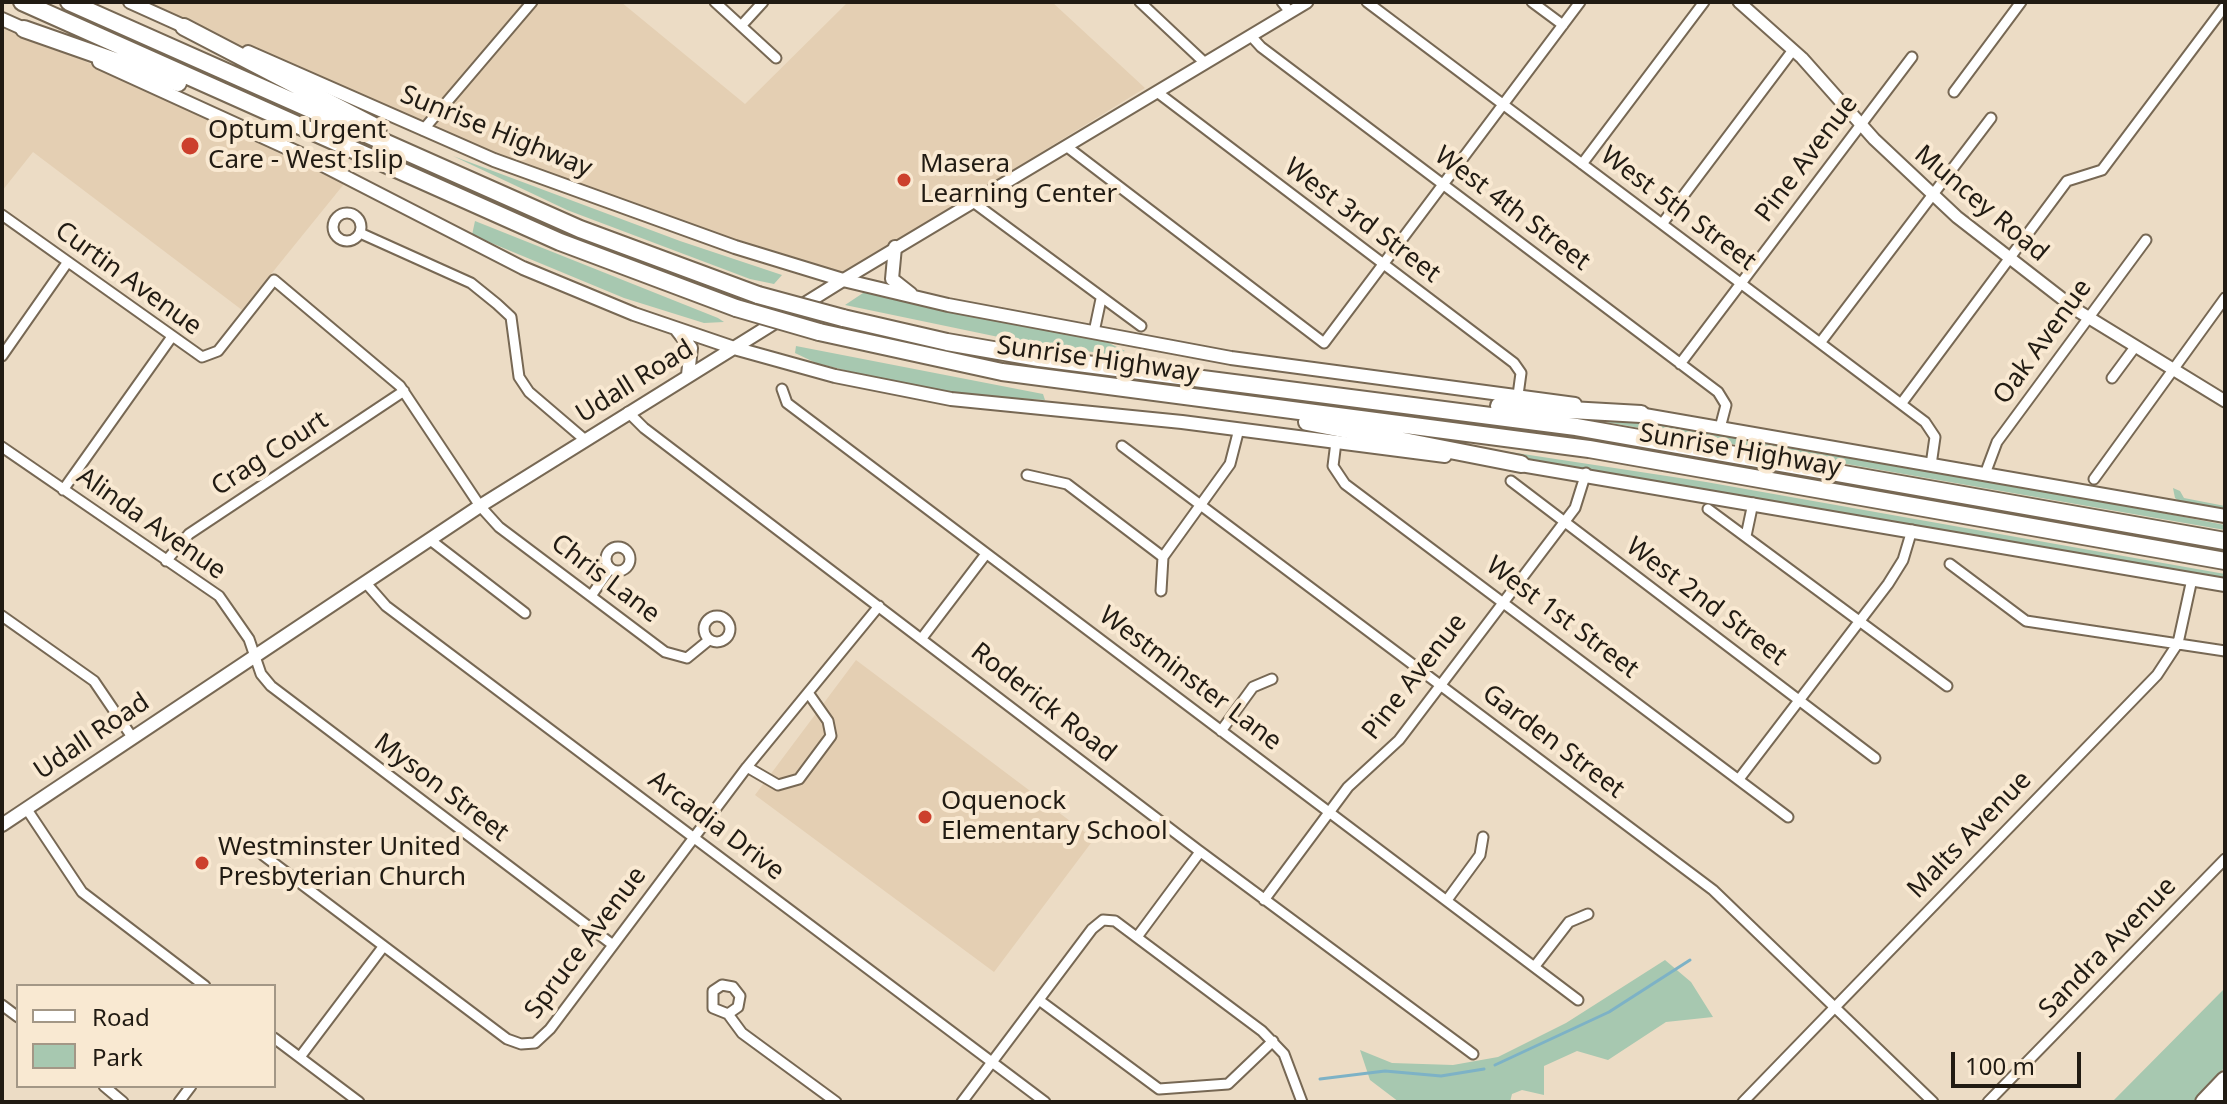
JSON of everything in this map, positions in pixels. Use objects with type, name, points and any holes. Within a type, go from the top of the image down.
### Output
[{"type":"highway","name":"Sunrise Highway","points":[[22,2],[581,251],[736,308],[819,332],[1002,372],[1589,449],[2225,561]]},
{"type":"highway","name":"Sunrise Highway","points":[[69,2],[613,243],[758,295],[843,318],[1028,356],[1606,432],[2225,541]]},
{"type":"highway","points":[[184,27],[381,130],[440,167]]},
{"type":"highway","points":[[24,29],[289,121]]},
{"type":"highway","points":[[1232,402],[1306,421],[1521,464]]},
{"type":"highway","points":[[1421,406],[1493,406],[1641,414]]},
{"type":"highway","points":[[2204,1102],[2225,1080]]},
{"type":"main road","name":"Sunrise Highway","points":[[134,3],[494,160],[712,239],[843,280],[917,298],[1261,362],[1641,414],[2225,516]]},
{"type":"main road","points":[[2,19],[305,156],[512,263],[675,328],[734,348]]},
{"type":"main road","points":[[895,247],[892,279],[917,298]]},
{"type":"main road","name":"Udall Road","points":[[2,825],[429,539],[584,439],[843,280]]},
{"type":"main road","points":[[675,328],[691,348],[688,375]]},
{"type":"main road","name":"Sunrise Highway","points":[[734,348],[835,376],[928,396],[1182,422],[1586,473],[2225,585]]},
{"type":"street","points":[[423,130],[532,2]]},
{"type":"street","points":[[715,2],[776,58]]},
{"type":"street","points":[[741,26],[763,2]]},
{"type":"street","points":[[1140,2],[1205,63]]},
{"type":"street","name":"Udall Road","points":[[843,280],[1251,36],[1286,7],[1307,2]]},
{"type":"street","name":"West 5th Street","points":[[1367,2],[1901,404],[1934,433],[1931,465]]},
{"type":"street","points":[[1532,2],[1563,25]]},
{"type":"street","points":[[1066,146],[1324,343],[1580,2]]},
{"type":"street","points":[[1582,164],[1704,2]]},
{"type":"street","name":"Muncey Road","points":[[1739,2],[1793,50],[1931,196],[2088,317],[2225,401]]},
{"type":"street","points":[[1954,92],[2021,2]]},
{"type":"street","points":[[1901,404],[2067,181],[2102,170],[2225,6]]},
{"type":"street","name":"West 4th Street","points":[[1251,36],[1261,47],[1724,398],[1726,409],[1720,428]]},
{"type":"street","points":[[1662,224],[1793,50]]},
{"type":"street","name":"Pine Avenue","points":[[1680,364],[1912,57]]},
{"type":"street","name":"West 3rd Street","points":[[1157,92],[1517,365],[1521,377],[1518,395]]},
{"type":"street","points":[[1820,343],[1991,118]]},
{"type":"street","points":[[973,202],[1141,326]]},
{"type":"street","name":"Curtin Avenue","points":[[2,215],[197,356],[212,356],[274,280],[404,391],[480,506]]},
{"type":"street","points":[[360,233],[471,283],[497,304],[511,317],[519,377],[529,392],[584,439]]},
{"type":"street","name":"Oak Avenue","points":[[1985,474],[1997,442],[2146,240]]},
{"type":"street","points":[[2,356],[67,263]]},
{"type":"street","points":[[2094,479],[2225,298]]},
{"type":"street","points":[[1094,332],[1101,299]]},
{"type":"street","points":[[63,490],[171,338]]},
{"type":"street","points":[[2112,378],[2135,347]]},
{"type":"street","name":"Westminster Lane","points":[[782,389],[787,403],[1578,1000]]},
{"type":"street","name":"Crag Court","points":[[166,561],[189,534],[404,391]]},
{"type":"street","name":"Roderick Road","points":[[628,412],[644,428],[1200,852],[1473,1054]]},
{"type":"street","points":[[1161,591],[1163,557],[1232,459],[1239,429]]},
{"type":"street","name":"West 1st Street","points":[[1336,442],[1333,466],[1345,484],[1788,817]]},
{"type":"street","name":"Garden Street","points":[[1122,446],[1721,896],[1933,1102]]},
{"type":"street","name":"Alinda Avenue","points":[[2,447],[223,599],[249,639],[255,656]]},
{"type":"street","name":"Pine Avenue","points":[[1264,900],[1360,774],[1399,740],[1564,522],[1578,503],[1586,473]]},
{"type":"street","points":[[1027,475],[1067,484],[1163,557]]},
{"type":"street","name":"West 2nd Street","points":[[1511,481],[1875,758]]},
{"type":"street","points":[[1746,536],[1753,503]]},
{"type":"street","name":"Chris Lane","points":[[480,506],[499,527],[676,657],[687,658],[709,640]]},
{"type":"street","points":[[1708,509],[1947,686]]},
{"type":"street","points":[[1739,779],[1896,572],[1912,530]]},
{"type":"street","points":[[429,539],[525,613]]},
{"type":"street","points":[[922,638],[986,554]]},
{"type":"street","points":[[1950,564],[2026,621],[2225,651]]},
{"type":"street","points":[[591,596],[610,569]]},
{"type":"street","name":"Malts Avenue","points":[[1743,1102],[2157,675],[2178,643],[2192,579]]},
{"type":"street","name":"Arcadia Drive","points":[[365,582],[386,606],[1045,1102]]},
{"type":"street","name":"Spruce Avenue","points":[[263,855],[503,1037],[525,1045],[546,1034],[747,767],[879,606]]},
{"type":"street","points":[[2,616],[94,681],[132,737]]},
{"type":"street","name":"Myson Street","points":[[255,656],[261,674],[271,686],[613,945]]},
{"type":"street","points":[[1221,731],[1253,687],[1272,679]]},
{"type":"street","points":[[747,767],[778,785],[799,779],[831,736],[828,721],[809,694]]},
{"type":"street","points":[[26,808],[82,892],[202,984]]},
{"type":"street","points":[[1447,900],[1480,855],[1483,837]]},
{"type":"street","points":[[1137,937],[1200,852]]},
{"type":"street","name":"Sandra Avenue","points":[[1988,1102],[2225,859]]},
{"type":"street","points":[[1535,966],[1569,922],[1588,914]]},
{"type":"street","points":[[962,1102],[1103,920],[1115,921],[1273,1041],[1284,1054],[1302,1102]]},
{"type":"street","points":[[300,1057],[383,947]]},
{"type":"street","points":[[1039,1000],[1159,1089],[1228,1084],[1273,1041]]},
{"type":"street","points":[[728,1014],[742,1033],[836,1102]]},
{"type":"street","points":[[276,1039],[359,1102]]},
{"type":"street","points":[[106,1088],[123,1102]]},
{"type":"shaded area","points":[[145,2],[621,2],[745,104],[848,2],[1052,2],[1145,88],[890,246],[831,278],[440,137]]},
{"type":"shaded area","points":[[2,22],[344,184],[242,310],[33,152],[2,191]]},
{"type":"shaded area","name":"Oquenock Elementary School","points":[[856,660],[1094,839],[994,972],[755,795]]},
{"type":"green space","points":[[453,156],[680,241],[782,275],[774,284],[750,279],[567,210]]},
{"type":"green space","points":[[475,221],[724,322],[704,323],[624,298],[472,235]]},
{"type":"green space","points":[[866,291],[1109,343],[1125,351],[1109,354],[1037,345],[845,305]]},
{"type":"green space","points":[[796,346],[1043,394],[1045,400],[937,393],[816,363],[795,353]]},
{"type":"green space","points":[[1588,419],[1650,422],[2077,496],[2225,525],[2225,530]]},
{"type":"green space","points":[[1451,443],[1706,482],[2225,574],[2225,580],[1487,455]]},
{"type":"green space","points":[[2173,488],[2180,491],[2184,498],[2225,506],[2225,510],[2180,502],[2175,498]]},
{"type":"green space","points":[[1665,960],[1691,982],[1713,1017],[1666,1022],[1608,1060],[1577,1051],[1544,1066],[1544,1095],[1522,1090],[1512,1094],[1510,1102],[1399,1102],[1370,1080],[1360,1050],[1392,1063],[1453,1065],[1498,1057],[1566,1023]]},
{"type":"green space","points":[[2225,988],[2225,1067],[2193,1102],[2112,1102]]},
{"type":"waterway","points":[[1495,1065],[1609,1012],[1690,960]]},
{"type":"waterway","points":[[1320,1079],[1385,1071],[1441,1076],[1484,1069]]},
{"type":"place","name":"Optum Urgent Care - West Islip","points":[[190,146]]},
{"type":"place","name":"Masera Learning Center","points":[[904,180]]},
{"type":"place","name":"Oquenock Elementary School","points":[[925,817]]},
{"type":"place","name":"Westminster United Presbyterian Church","points":[[202,863]]}]
